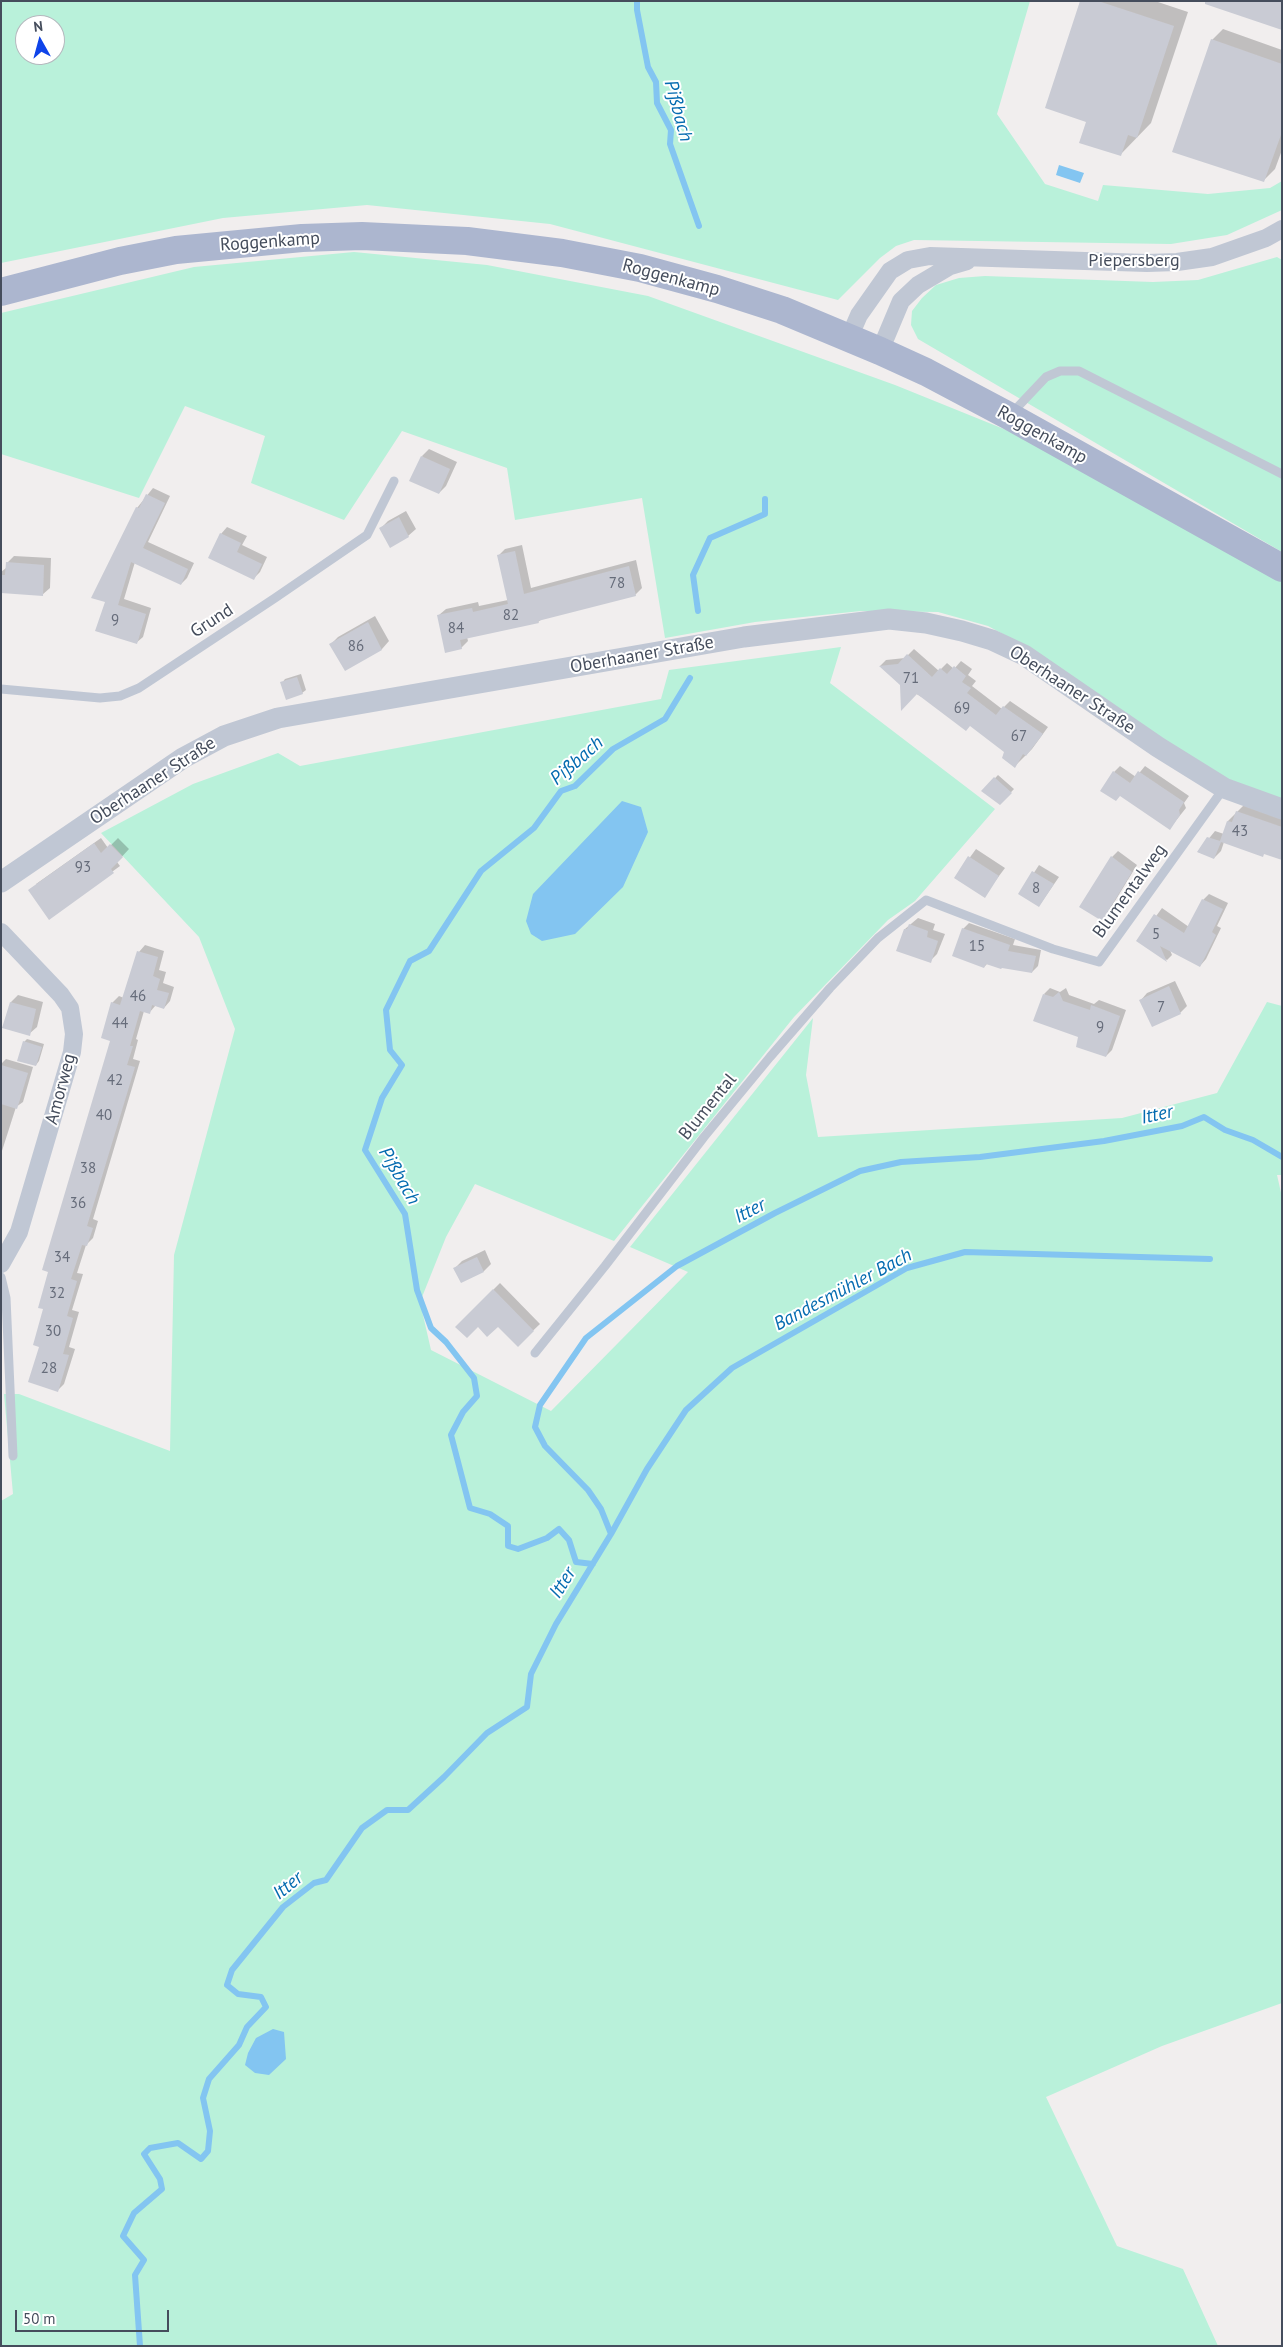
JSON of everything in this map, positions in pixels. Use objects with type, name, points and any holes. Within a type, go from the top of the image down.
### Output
[{"type":"main road","name":"Roggenkamp","points":[[1,292],[120,261],[176,250],[302,238],[362,236],[513,245],[640,268],[782,310],[926,372],[1282,568]]},
{"type":"street","name":"Piepersberg","points":[[849,338],[859,315],[890,271],[908,260],[930,256],[1147,264],[1177,262],[1212,257],[1266,238],[1282,230]]},
{"type":"street","name":"Piepersberg","points":[[880,351],[901,301],[918,285],[950,266],[981,257]]},
{"type":"street","name":"Oberhaaner Straße","points":[[1,882],[183,758],[224,736],[278,718],[744,637],[889,620],[926,623],[962,631],[992,640],[1024,655],[1158,748],[1224,788],[1282,809]]},
{"type":"street","name":"Amorweg","points":[[1,932],[61,994],[70,1008],[74,1034],[72,1052],[19,1232],[1,1264]]},
{"type":"lane","points":[[1009,416],[1046,377],[1060,372],[1079,371],[1282,474]]},
{"type":"lane","name":"Grund","points":[[1,689],[100,698],[120,696],[138,688],[367,535],[394,481]]},
{"type":"lane","name":"Blumentalweg","points":[[926,900],[1053,948],[1099,962],[1224,788]]},
{"type":"lane","name":"Blumental","points":[[535,1353],[605,1266],[704,1137],[776,1050],[830,988],[878,938],[926,900]]},
{"type":"lane","points":[[1,1278],[6,1298],[13,1456]]},
{"type":"green space","points":[[1,1],[1030,1],[997,114],[1045,184],[1098,201],[1103,185],[1208,194],[1270,188],[1282,181],[1282,210],[1227,235],[1171,244],[914,240],[896,246],[880,258],[838,300],[550,224],[367,205],[223,218],[1,263]]},
{"type":"green space","points":[[354,252],[487,265],[648,296],[895,385],[1041,444],[1282,580],[1282,800],[1231,782],[1189,758],[1040,654],[988,626],[938,612],[861,611],[755,622],[665,638],[642,498],[515,520],[507,468],[402,431],[344,520],[251,483],[265,436],[185,406],[139,498],[1,454],[1,313],[194,267]]},
{"type":"green space","points":[[1277,257],[1282,260],[1282,552],[918,339],[911,325],[912,311],[922,298],[936,285],[959,278],[985,276],[1153,282],[1198,280]]},
{"type":"green space","points":[[841,647],[830,683],[995,809],[915,901],[888,920],[794,1017],[614,1241],[475,1184],[446,1237],[420,1302],[431,1350],[551,1411],[688,1272],[630,1247],[813,1018],[806,1075],[818,1137],[1122,1118],[1217,1093],[1267,1002],[1282,1006],[1282,1175],[1277,1175],[1282,1197],[1282,2003],[1162,2046],[1046,2097],[1117,2246],[1183,2269],[1218,2346],[1,2346],[1,1501],[13,1494],[4,1394],[19,1394],[170,1451],[174,1255],[235,1029],[199,937],[101,833],[193,784],[278,753],[300,766],[661,699],[669,670]]},
{"type":"water","points":[[1059,165],[1084,173],[1080,183],[1056,175]]},
{"type":"water","points":[[622,801],[641,807],[648,832],[623,887],[575,934],[542,941],[531,934],[526,921],[533,894]]},
{"type":"water","points":[[273,2029],[284,2032],[286,2059],[269,2075],[255,2073],[245,2065],[248,2053],[256,2038]]},
{"type":"building","points":[[1080,1],[1098,1],[1174,26],[1137,138],[1128,135],[1121,156],[1079,143],[1086,122],[1045,108]]},
{"type":"building","points":[[1205,1],[1282,1],[1282,30],[1205,4]]},
{"type":"building","points":[[1211,39],[1282,64],[1282,132],[1264,182],[1172,152]]},
{"type":"building","points":[[421,456],[450,469],[439,494],[409,481]]},
{"type":"building","points":[[146,494],[165,503],[143,548],[188,569],[181,585],[131,562],[118,605],[146,614],[137,644],[95,631],[105,602],[91,598],[136,507],[139,508]]},
{"type":"building","points":[[399,517],[409,537],[390,548],[379,528]]},
{"type":"building","points":[[220,533],[241,543],[237,552],[262,564],[254,580],[208,558]]},
{"type":"building","points":[[515,551],[524,594],[629,566],[636,596],[538,621],[539,623],[460,640],[462,649],[445,653],[437,615],[472,608],[473,612],[508,604],[497,555]]},
{"type":"building","points":[[6,562],[44,565],[43,596],[1,593],[1,575],[5,575]]},
{"type":"building","points":[[368,622],[382,650],[345,671],[329,644]]},
{"type":"building","points":[[907,654],[932,677],[940,668],[947,674],[954,666],[966,676],[962,682],[971,688],[967,693],[996,715],[1003,706],[1043,734],[1026,756],[1023,754],[1015,768],[1002,758],[1004,752],[970,726],[966,731],[917,694],[901,711],[900,685],[879,666],[898,664]]},
{"type":"building","points":[[297,677],[303,694],[286,700],[280,682]]},
{"type":"building","points":[[1113,771],[1130,783],[1138,771],[1184,802],[1179,810],[1180,815],[1170,830],[1120,796],[1116,801],[1100,791]]},
{"type":"building","points":[[994,777],[1012,793],[1000,805],[981,791]]},
{"type":"building","points":[[1236,811],[1282,827],[1282,860],[1264,854],[1263,857],[1221,842],[1214,859],[1197,852],[1207,837],[1220,841],[1227,821],[1232,822]]},
{"type":"building","points":[[94,843],[101,853],[110,844],[123,857],[111,869],[114,873],[49,920],[28,890]]},
{"type":"building","points":[[968,856],[999,876],[985,898],[954,878]]},
{"type":"building","points":[[1111,856],[1132,872],[1102,921],[1079,907]]},
{"type":"building","points":[[1032,871],[1054,884],[1039,907],[1018,894]]},
{"type":"building","points":[[1202,899],[1223,909],[1212,932],[1216,935],[1200,967],[1160,946],[1167,962],[1136,941],[1154,914],[1184,933]]},
{"type":"building","points":[[909,924],[928,931],[927,937],[938,941],[931,963],[896,951],[904,929],[907,929]]},
{"type":"building","points":[[962,928],[1010,945],[1008,951],[1036,956],[1032,973],[1001,969],[986,964],[984,968],[952,956]]},
{"type":"building","points":[[137,951],[158,957],[153,976],[160,979],[157,990],[169,993],[164,1009],[152,1005],[150,1014],[140,1011],[130,1046],[133,1046],[127,1065],[135,1067],[87,1226],[93,1228],[87,1246],[82,1245],[71,1279],[77,1281],[67,1316],[73,1318],[63,1354],[69,1355],[58,1392],[28,1382],[39,1347],[33,1345],[43,1309],[38,1308],[48,1272],[42,1270],[110,1041],[101,1038],[111,1002],[120,1005]]},
{"type":"building","points":[[1169,986],[1181,1014],[1152,1027],[1139,1000]]},
{"type":"building","points":[[1059,992],[1063,1001],[1090,1010],[1091,1005],[1120,1016],[1106,1057],[1076,1047],[1078,1037],[1033,1021],[1043,994],[1053,997]]},
{"type":"building","points":[[10,1002],[36,1009],[30,1036],[2,1028]]},
{"type":"building","points":[[23,1041],[42,1047],[36,1066],[17,1061]]},
{"type":"building","points":[[1,1065],[28,1073],[17,1109],[1,1104]]},
{"type":"building","points":[[477,1257],[484,1272],[461,1283],[453,1268]]},
{"type":"building","points":[[493,1289],[534,1331],[518,1347],[498,1327],[487,1337],[478,1327],[467,1338],[455,1327]]},
{"type":"waterway","name":"Pißbach","points":[[637,1],[648,67],[656,82],[657,103],[671,130],[670,144],[699,226]]},
{"type":"waterway","name":"Pißbach","points":[[698,611],[693,575],[710,538],[765,514],[765,499]]},
{"type":"waterway","name":"Pißbach","points":[[593,1564],[576,1562],[569,1540],[559,1529],[547,1538],[518,1549],[508,1546],[508,1526],[490,1514],[470,1508],[451,1435],[463,1412],[477,1396],[474,1378],[446,1342],[431,1328],[417,1290],[405,1214],[365,1150],[382,1098],[402,1065],[390,1050],[386,1010],[410,961],[429,951],[481,871],[534,828],[561,791],[575,786],[613,749],[665,719],[690,678]]},
{"type":"waterway","name":"Itter","points":[[140,2346],[135,2275],[144,2260],[123,2236],[134,2213],[162,2189],[160,2179],[144,2154],[150,2148],[178,2143],[201,2159],[208,2151],[210,2131],[203,2098],[209,2079],[239,2045],[247,2027],[266,2007],[261,1997],[238,1994],[227,1985],[232,1970],[283,1907],[314,1883],[326,1880],[362,1828],[387,1810],[408,1810],[487,1733],[527,1707],[531,1674],[556,1624],[611,1534],[601,1509],[588,1490],[545,1446],[535,1427],[540,1405],[586,1338],[677,1266],[775,1213],[860,1171],[901,1162],[980,1157],[1104,1141],[1182,1126],[1204,1117],[1225,1130],[1253,1140],[1282,1157]]},
{"type":"waterway","name":"Bandesmühler Bach","points":[[611,1534],[647,1469],[686,1410],[732,1368],[907,1268],[965,1252],[1210,1259]]}]
